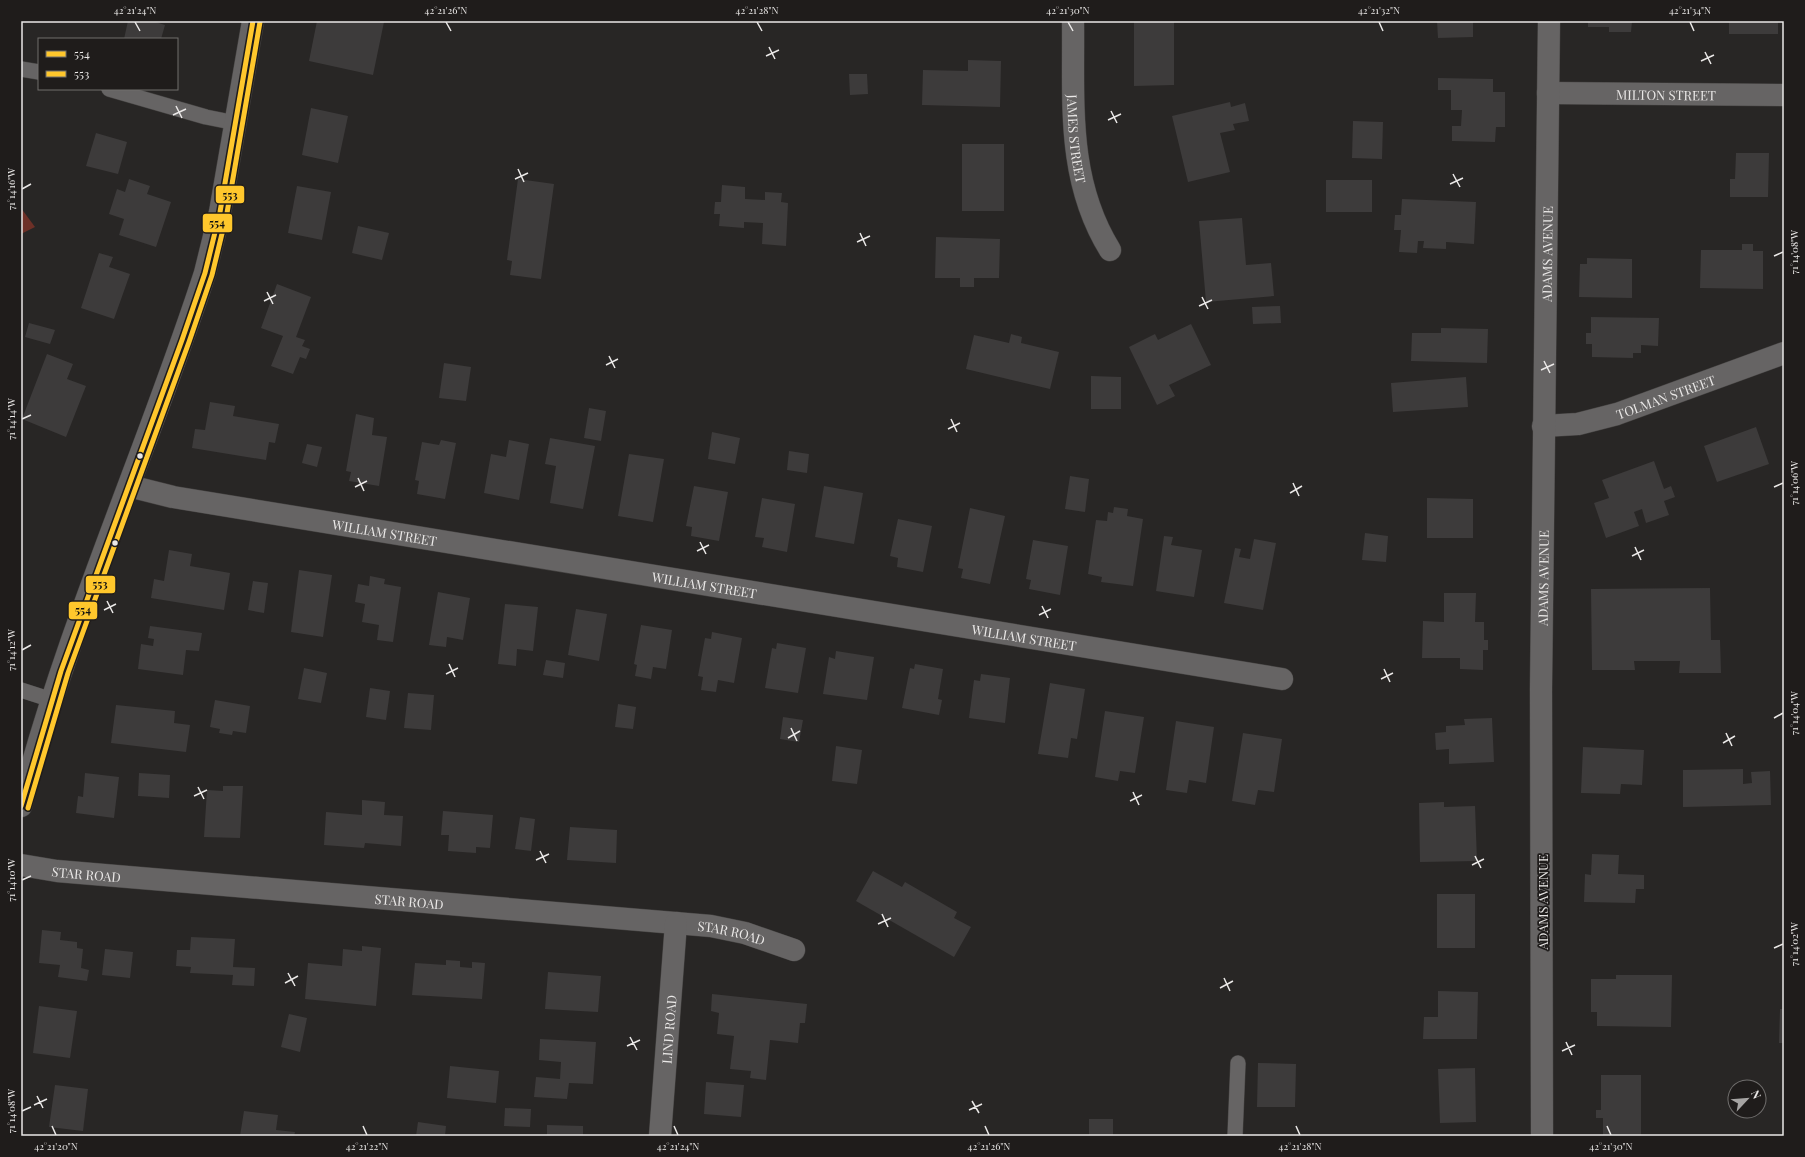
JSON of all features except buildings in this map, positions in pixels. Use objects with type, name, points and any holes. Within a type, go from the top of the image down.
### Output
[{"type":"street","points":[[21,806],[52,700],[205,274],[220,212],[253,21]]},
{"type":"street","name":"JAMES STREET","points":[[1074,21],[1076,157],[1085,196],[1092,217],[1110,250]]},
{"type":"street","name":"ADAMS AVENUE","points":[[1542,1136],[1542,681],[1549,21]]},
{"type":"street","name":"MILTON STREET","points":[[1548,94],[1784,95]]},
{"type":"street","name":"TOLMAN STREET","points":[[1544,426],[1578,424],[1617,414],[1784,353]]},
{"type":"street","name":"WILLIAM STREET","points":[[128,486],[173,497],[1282,679]]},
{"type":"street","name":"STAR ROAD","points":[[21,865],[57,871],[729,928],[794,950]]},
{"type":"street","name":"LIND ROAD","points":[[660,1136],[676,923]]},
{"type":"lane","points":[[21,68],[38,72]]},
{"type":"lane","points":[[112,90],[206,117],[236,123]]},
{"type":"lane","points":[[21,690],[52,700]]},
{"type":"lane","points":[[1235,1136],[1238,1063]]},
{"type":"shaded area","points":[[21,208],[35,227],[21,234]]},
{"type":"transit line","name":"554","points":[[21,806],[61,671],[205,273],[220,212],[253,21]]},
{"type":"transit line","name":"553","points":[[28,808],[68,673],[212,275],[227,213],[260,22]]}]
